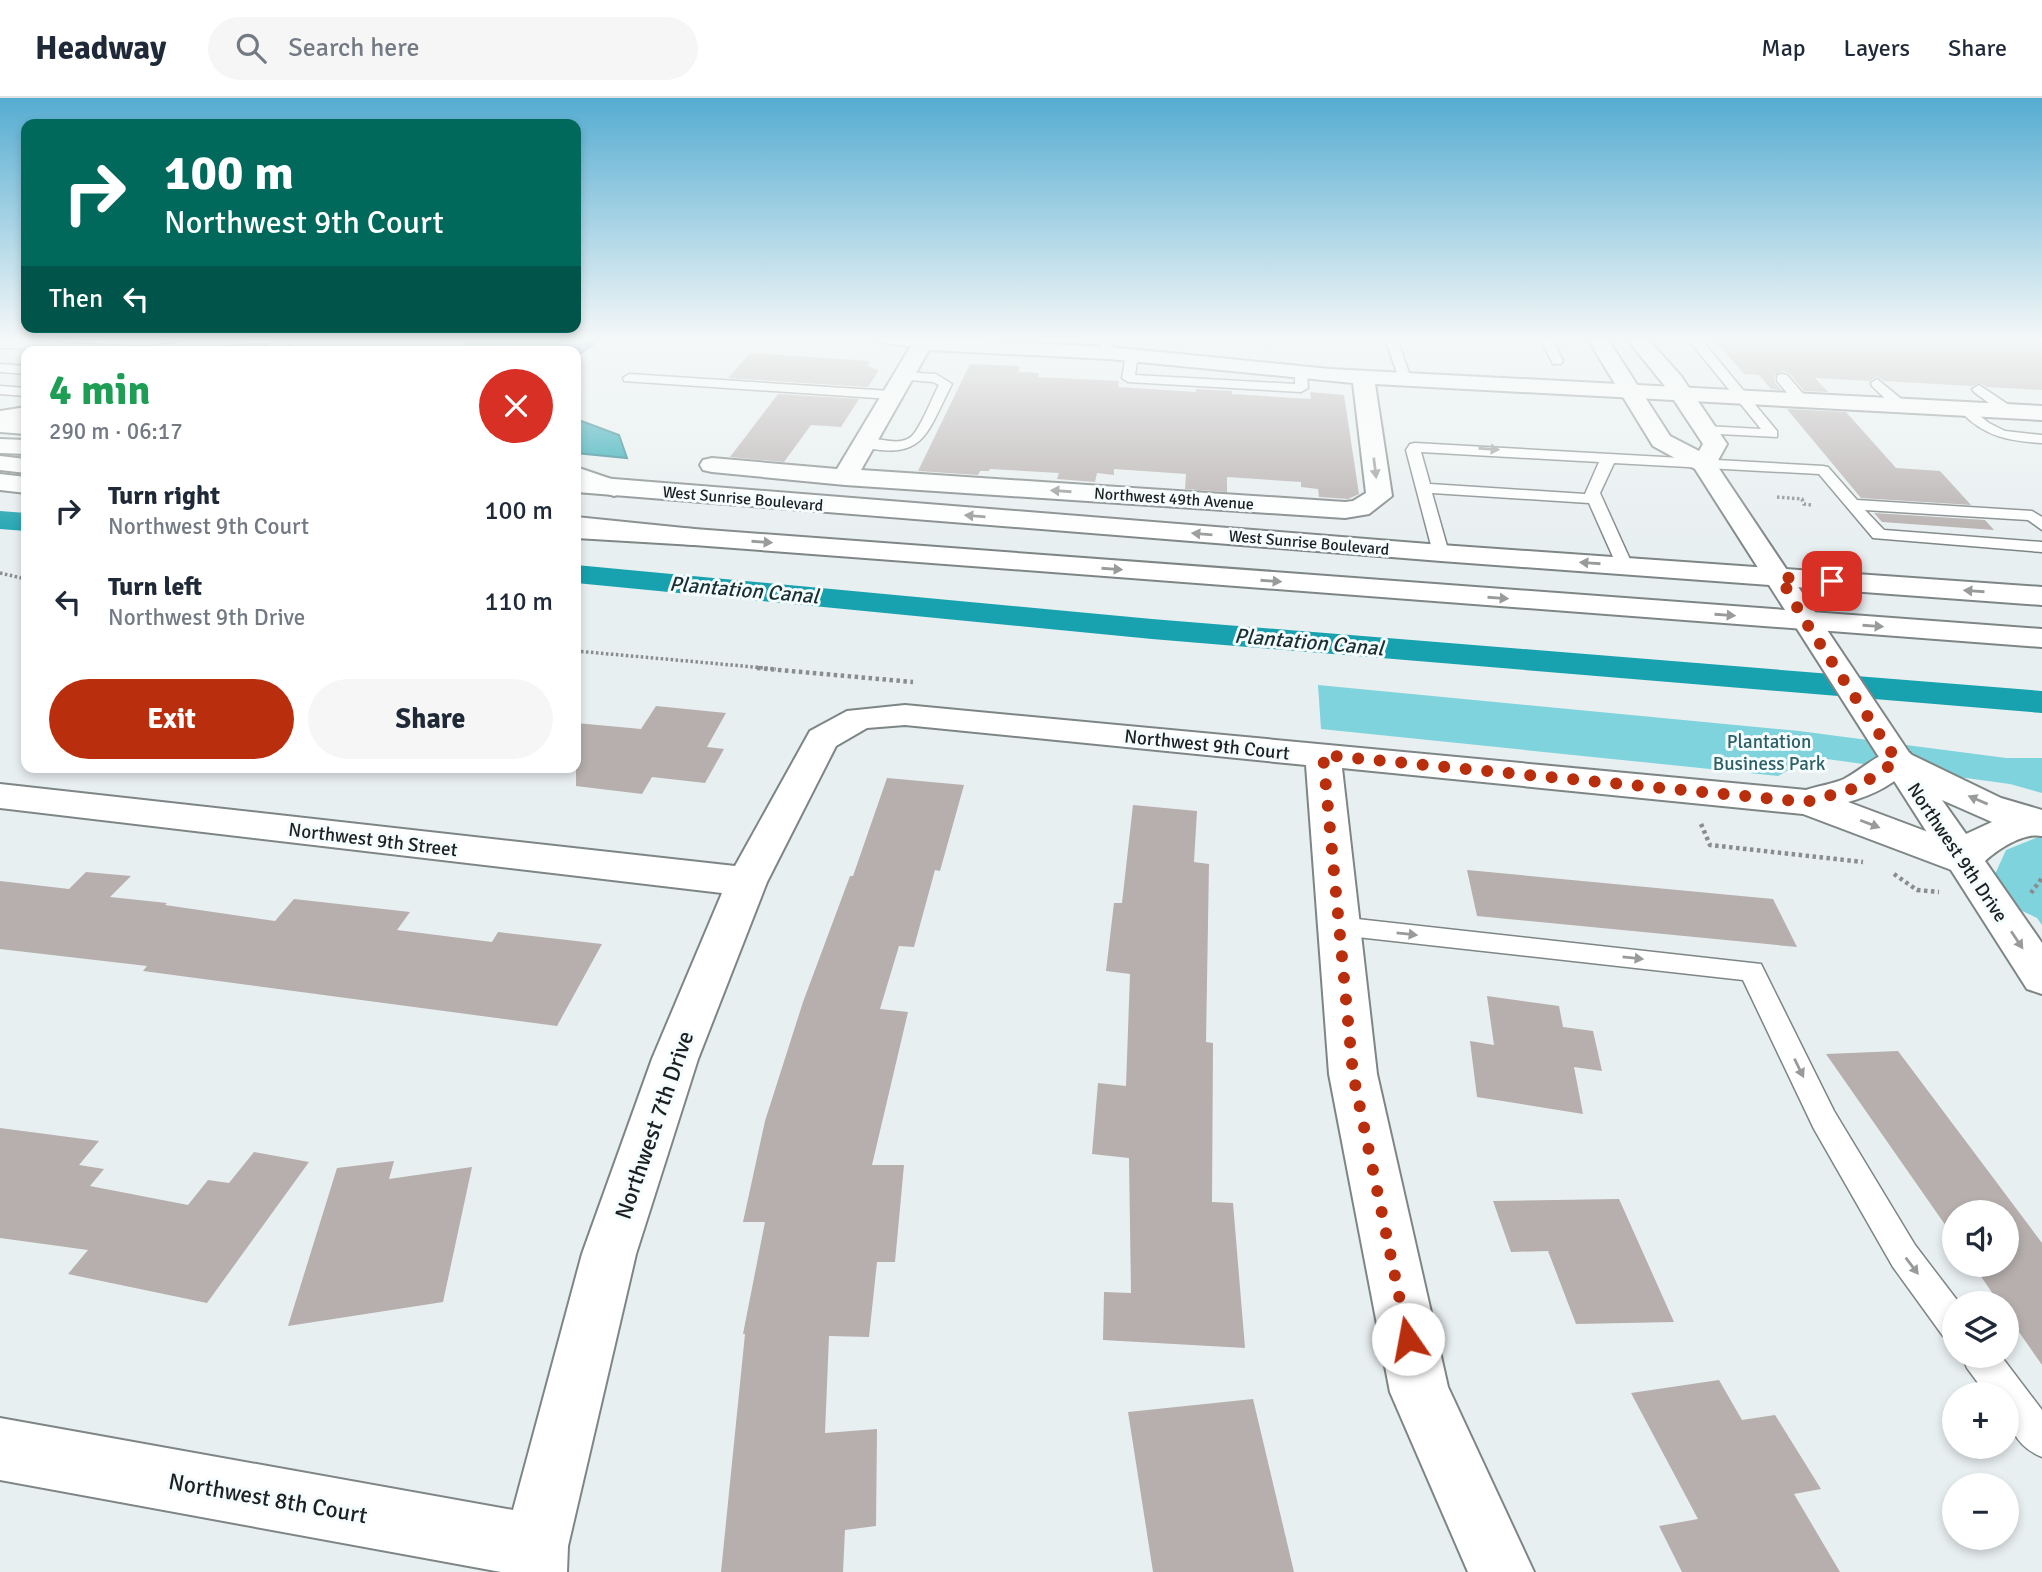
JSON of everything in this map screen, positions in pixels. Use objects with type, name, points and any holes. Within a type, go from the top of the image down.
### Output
[{"type":"main road","points":[[845,477],[885,407]]},
{"type":"main road","name":"Northwest 49th Avenue","points":[[712,465],[845,477],[1345,510],[1360,508],[1379,496],[1367,407]]},
{"type":"main road","points":[[1640,407],[1661,441],[1704,464],[1715,444],[1690,407]]},
{"type":"main road","points":[[1929,407],[2042,413]]},
{"type":"main road","points":[[0,418],[21,415]]},
{"type":"main road","points":[[0,425],[21,427]]},
{"type":"main road","points":[[0,446],[21,447]]},
{"type":"main road","points":[[0,463],[21,465]]},
{"type":"main road","name":"Northwest 9th Drive","points":[[1704,464],[1780,577],[1805,621],[1894,757],[2042,977]]},
{"type":"main road","points":[[581,476],[614,488]]},
{"type":"main road","points":[[0,482],[21,484]]},
{"type":"main road","name":"West Sunrise Boulevard","points":[[581,485],[1441,553],[2042,596]]},
{"type":"main road","points":[[581,528],[2042,638]]},
{"type":"main road","name":"Northwest 9th Court","points":[[859,718],[905,715],[1806,802],[1861,820],[1962,860]]},
{"type":"main road","name":"Northwest 7th Drive","points":[[535,1559],[610,1254],[675,1059],[747,882],[822,739],[859,718]]},
{"type":"main road","points":[[1323,755],[1353,1074],[1420,1392],[1501,1572]]},
{"type":"main road","points":[[1894,757],[1969,797],[2035,822]]},
{"type":"main road","name":"Northwest 9th Court","points":[[1806,802],[1856,788],[1894,757]]},
{"type":"main road","name":"Northwest 9th Street","points":[[0,796],[747,882]]},
{"type":"main road","points":[[1962,860],[1982,842],[2035,822]]},
{"type":"main road","name":"Northwest 8th Court","points":[[0,1448],[535,1559]]},
{"type":"lane","points":[[864,443],[900,446],[917,439],[934,407]]},
{"type":"lane","points":[[1705,430],[1772,433],[1751,407]]},
{"type":"lane","points":[[2003,407],[2010,412]]},
{"type":"lane","points":[[1966,409],[1982,427],[2000,436],[2042,439]]},
{"type":"lane","points":[[1441,553],[1413,450],[1415,447],[1823,470],[1879,535],[2038,546]]},
{"type":"lane","points":[[1609,457],[1592,493],[1625,566]]},
{"type":"lane","points":[[1423,488],[1595,499]]},
{"type":"lane","points":[[1852,504],[1874,505],[1912,515],[1942,512],[2032,516],[2042,525]]},
{"type":"lane","points":[[1874,505],[1901,537]]},
{"type":"lane","points":[[1912,515],[1933,539]]},
{"type":"lane","points":[[1956,527],[1970,542]]},
{"type":"lane","points":[[1990,530],[2004,544]]},
{"type":"lane","points":[[2019,531],[2038,546]]},
{"type":"lane","points":[[1339,926],[1752,971],[1824,1120],[1905,1256],[1942,1306]]},
{"type":"lane","points":[[1988,1368],[2042,1439]]},
{"type":"path","points":[[1777,497],[1802,499],[1804,504],[1811,505]]},
{"type":"path","points":[[0,573],[21,578]]},
{"type":"path","points":[[1686,791],[1710,845],[1868,863]]},
{"type":"path","points":[[1888,870],[1917,890],[2029,898],[2042,878]]},
{"type":"green space","name":"Plantation Business Park","points":[[1318,685],[1799,731],[2006,758],[2042,758],[2042,793],[2010,784],[1812,757],[1778,776],[1321,729]]},
{"type":"green space","points":[[2042,837],[2042,925],[2037,918],[1986,894],[2006,850]]},
{"type":"shaded area","points":[[581,421],[619,435],[627,458],[581,453]]},
{"type":"building","points":[[768,407],[854,407],[841,427],[811,425],[784,462],[730,457]]},
{"type":"building","points":[[949,407],[1346,407],[1359,494],[1348,499],[1319,497],[1318,489],[1301,487],[1301,482],[1227,477],[1227,492],[1185,489],[1186,474],[1114,469],[1114,475],[1097,473],[1095,482],[1057,479],[1059,473],[990,469],[980,471],[978,475],[918,471]]},
{"type":"building","points":[[1787,409],[1846,412],[1896,468],[1940,471],[1971,505],[1861,498]]},
{"type":"building","points":[[1874,513],[1985,520],[1994,530],[1882,522]]},
{"type":"building","points":[[656,706],[726,713],[707,747],[724,749],[705,783],[652,777],[642,794],[576,786],[576,773],[581,773],[581,723],[641,729]]},
{"type":"building","points":[[887,778],[964,785],[940,871],[935,870],[914,947],[899,946],[880,1009],[908,1012],[872,1165],[904,1165],[895,1262],[877,1262],[869,1337],[829,1336],[825,1433],[877,1429],[876,1526],[845,1530],[843,1572],[721,1572],[743,1334],[765,1222],[743,1222],[765,1121],[803,1002],[850,876],[853,876]]},
{"type":"building","points":[[1133,805],[1197,811],[1194,862],[1209,864],[1206,1042],[1213,1043],[1212,1202],[1233,1203],[1245,1348],[1103,1340],[1104,1292],[1131,1293],[1129,1158],[1092,1154],[1098,1083],[1126,1086],[1130,974],[1106,971],[1114,903],[1122,903]]},
{"type":"building","points":[[1467,870],[1773,899],[1797,947],[1477,916]]},
{"type":"building","points":[[86,872],[131,876],[110,897],[167,903],[165,905],[275,921],[294,899],[410,912],[397,930],[492,942],[498,932],[602,944],[557,1026],[143,971],[147,966],[0,949],[0,881],[69,889]]},
{"type":"building","points":[[1487,996],[1559,1006],[1563,1027],[1593,1031],[1602,1071],[1574,1067],[1583,1114],[1477,1097],[1470,1041],[1494,1045]]},
{"type":"building","points":[[1898,1051],[2010,1200],[1942,1200],[1942,1220],[1826,1054]]},
{"type":"building","points":[[0,1128],[99,1141],[79,1165],[104,1169],[90,1186],[188,1205],[208,1180],[229,1183],[254,1152],[309,1162],[207,1303],[68,1274],[88,1250],[0,1238]]},
{"type":"building","points":[[394,1161],[389,1179],[472,1167],[443,1302],[288,1326],[337,1168]]},
{"type":"building","points":[[1619,1199],[1674,1322],[1576,1324],[1548,1251],[1511,1252],[1493,1201]]},
{"type":"building","points":[[2019,1212],[2042,1243],[2042,1365],[2019,1332],[2019,1291],[1991,1291],[1981,1277],[2019,1277]]},
{"type":"building","points":[[1719,1380],[1742,1420],[1775,1415],[1821,1489],[1794,1494],[1840,1572],[1682,1572],[1659,1526],[1698,1519],[1631,1393]]},
{"type":"building","points":[[1253,1399],[1294,1572],[1153,1572],[1128,1412]]},
{"type":"waterway","name":"Plantation Canal","points":[[0,520],[21,522]]},
{"type":"waterway","name":"Plantation Canal","points":[[581,574],[1152,629],[2042,702]]},
{"type":"route","points":[[1408,1339],[1353,1074],[1323,755],[1806,802],[1856,788],[1897,761],[1805,621],[1780,577],[1832,581]]}]
